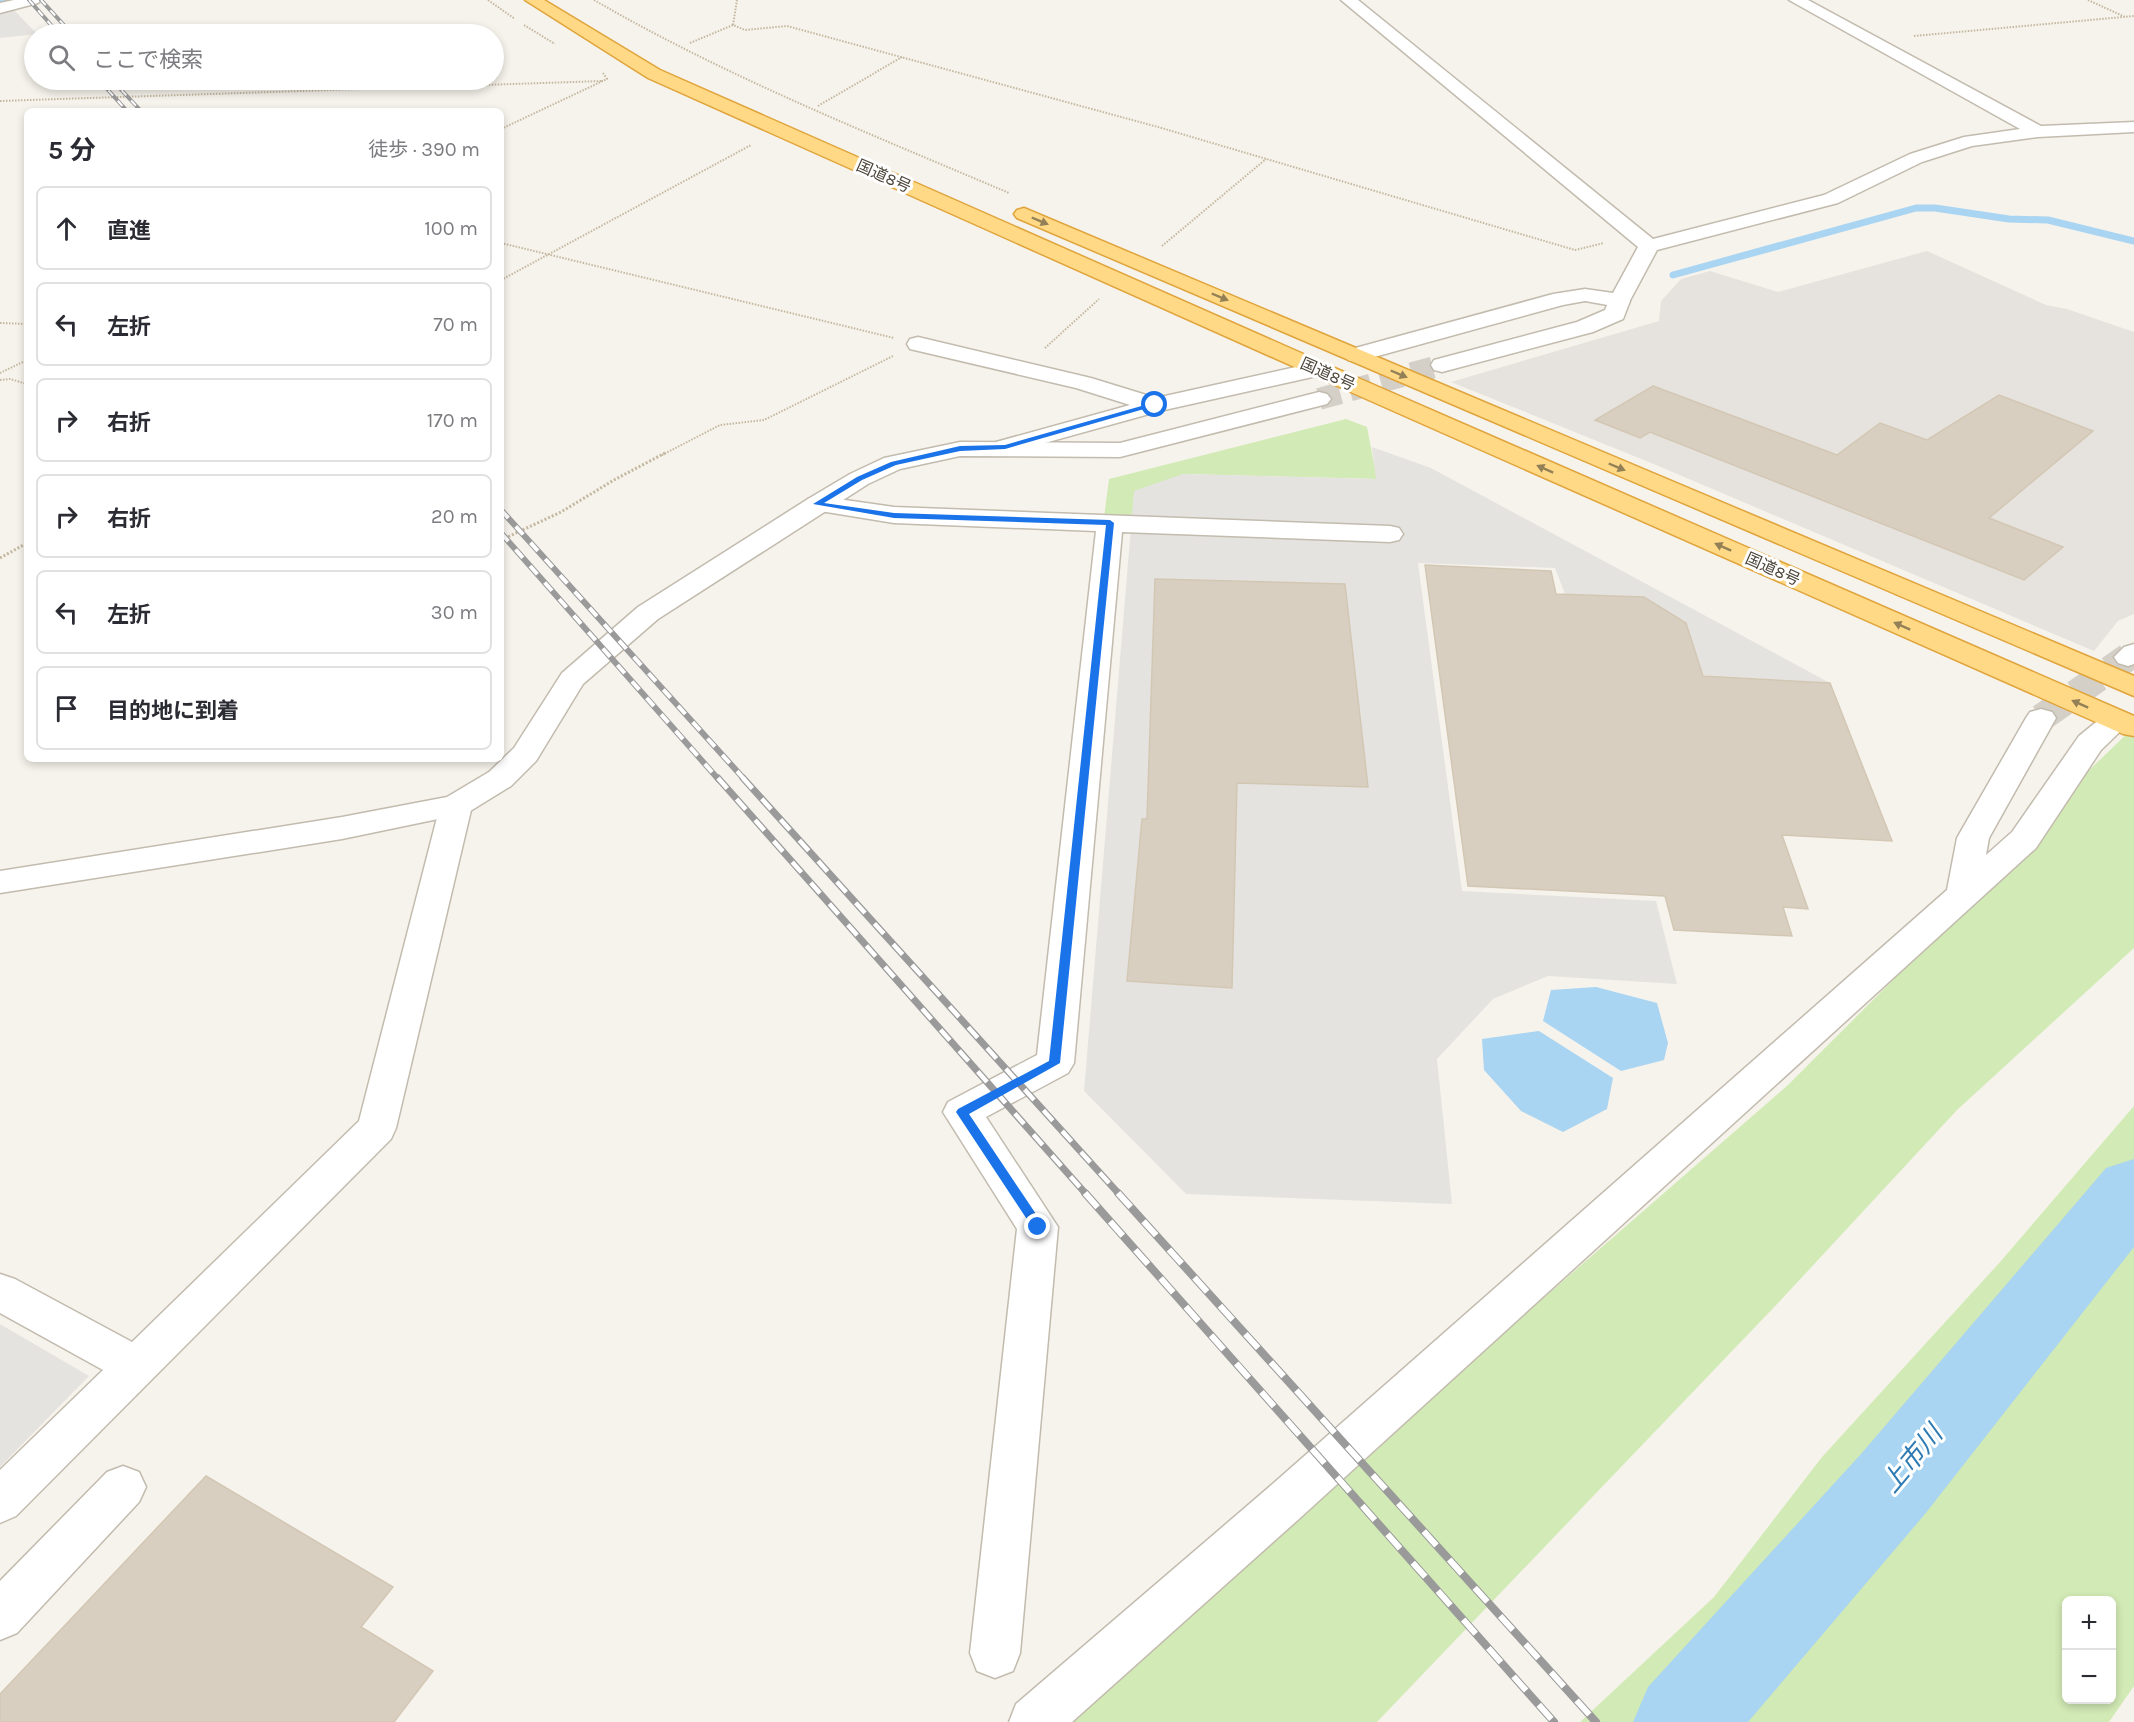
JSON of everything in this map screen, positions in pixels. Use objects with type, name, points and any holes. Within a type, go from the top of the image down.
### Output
[{"type":"highway","name":"国道8号","points":[[533,0],[654,74],[1318,369],[2128,711]]},
{"type":"highway","name":"国道8号","points":[[570,0],[683,68],[948,181]]},
{"type":"highway","name":"国道8号","points":[[1008,200],[1356,356],[2128,711]]},
{"type":"street","points":[[0,8],[33,0]]},
{"type":"street","points":[[1349,0],[1642,241]]},
{"type":"street","points":[[1797,0],[2038,132]]},
{"type":"street","points":[[1642,241],[1831,199],[1916,158],[1970,141],[2038,132],[2134,127]]},
{"type":"street","points":[[1442,365],[1585,327],[1615,314],[1642,241]]},
{"type":"street","points":[[1356,356],[1561,299],[1585,295],[1619,300]]},
{"type":"street","points":[[918,344],[1083,383],[1155,405]]},
{"type":"street","points":[[1005,447],[1155,405],[1318,369]]},
{"type":"street","points":[[0,882],[260,841],[456,806],[500,779],[525,754],[572,679],[648,612],[817,504],[859,479],[893,463],[960,449],[1005,447],[1120,450],[1319,399]]},
{"type":"street","points":[[817,504],[894,515],[1390,534]]},
{"type":"street","points":[[995,1653],[1038,1227],[962,1112],[1054,1063],[1110,523]]},
{"type":"street","points":[[1034,1722],[1284,1503],[2024,840],[2090,743],[2128,711]]},
{"type":"street","points":[[1963,894],[1973,838],[2041,718]]},
{"type":"street","points":[[0,1501],[377,1128],[456,806]]},
{"type":"street","points":[[0,1292],[137,1366]]},
{"type":"street","points":[[0,1616],[123,1488]]},
{"type":"path","points":[[594,0],[693,56],[1008,200]]},
{"type":"path","points":[[733,25],[737,0]]},
{"type":"path","points":[[2088,0],[2125,17]]},
{"type":"path","points":[[1869,40],[2134,16]]},
{"type":"path","points":[[690,43],[733,25],[745,30],[787,26],[1158,127],[1575,250],[1642,241]]},
{"type":"path","points":[[818,106],[902,57]]},
{"type":"path","points":[[504,128],[607,78]]},
{"type":"path","points":[[504,84],[603,81]]},
{"type":"path","points":[[0,101],[332,90]]},
{"type":"path","points":[[504,278],[752,144]]},
{"type":"path","points":[[1157,250],[1266,159]]},
{"type":"path","points":[[504,244],[918,344]]},
{"type":"path","points":[[1022,369],[1106,294]]},
{"type":"path","points":[[0,323],[24,324]]},
{"type":"path","points":[[504,539],[561,512],[614,480],[720,425],[764,420],[918,344]]},
{"type":"path","points":[[0,373],[24,361]]},
{"type":"path","points":[[0,380],[10,378],[24,383]]},
{"type":"path","points":[[0,558],[24,545]]},
{"type":"shaded area","points":[[12,8],[27,24],[24,24],[24,35],[0,38],[0,11]]},
{"type":"shaded area","points":[[1927,251],[2046,305],[2067,309],[2134,332],[2134,614],[2118,621],[2094,651],[1656,465],[1451,382],[1659,321],[1661,301],[1681,279],[1710,271],[1778,292]]},
{"type":"shaded area","points":[[1372,447],[1431,468],[1830,683],[1703,675],[1686,623],[1644,597],[1565,594],[1555,568],[1418,563],[1462,891],[1656,901],[1677,984],[1548,976],[1493,999],[1437,1059],[1452,1204],[1186,1194],[1084,1091],[1134,491],[1183,474],[1376,479]],"holes":[[[1155,579],[1344,584],[1368,787],[1149,780]],[[1142,819],[1236,825],[1231,988],[1128,981]]]},
{"type":"shaded area","points":[[0,1324],[89,1376],[0,1467]]},
{"type":"green space","points":[[1346,419],[1367,427],[1377,479],[1183,474],[1132,519],[1104,518],[1109,479]]},
{"type":"green space","points":[[2134,727],[2134,948],[1957,1110],[1779,1302],[1377,1722],[1061,1722],[1114,1672],[1788,1085],[1965,908],[2083,776]]},
{"type":"green space","points":[[2134,1106],[2134,1686],[2109,1722],[1580,1722],[1714,1597],[1822,1457],[2001,1261]]},
{"type":"water","points":[[1596,987],[1657,1003],[1668,1043],[1664,1060],[1621,1071],[1543,1021],[1551,990]]},
{"type":"water","points":[[1539,1031],[1613,1078],[1607,1109],[1563,1132],[1521,1111],[1484,1070],[1482,1039]]},
{"type":"building","points":[[1653,386],[1837,455],[1880,423],[1927,440],[1999,395],[2093,431],[1989,518],[2063,547],[2024,580],[1650,432],[1640,438],[1595,420]]},
{"type":"building","points":[[1425,565],[1551,571],[1556,594],[1644,597],[1686,623],[1703,676],[1830,683],[1892,841],[1782,835],[1808,909],[1783,907],[1792,936],[1674,930],[1665,896],[1468,886]]},
{"type":"building","points":[[1155,579],[1345,584],[1368,787],[1237,783],[1232,988],[1127,981],[1142,819],[1147,819]]},
{"type":"building","points":[[206,1476],[393,1587],[361,1627],[433,1671],[394,1722],[0,1722],[0,1694]]},
{"type":"waterway","points":[[0,1],[12,0]]},
{"type":"waterway","points":[[1673,275],[1916,208],[1935,208],[2009,219],[2048,220],[2134,241]]},
{"type":"waterway","name":"上市川","points":[[1683,1722],[1893,1484],[2134,1190]]},
{"type":"tunnel","points":[[1319,399],[1442,365]]},
{"type":"tunnel","points":[[2041,718],[2128,657]]},
{"type":"railway","points":[[29,0],[50,24]]},
{"type":"railway","points":[[41,0],[63,24]]},
{"type":"railway","points":[[108,90],[124,108]]},
{"type":"railway","points":[[121,90],[138,108]]},
{"type":"railway","points":[[504,513],[745,780]]},
{"type":"railway","points":[[504,536],[719,780]]},
{"type":"railway","points":[[718,778],[1086,1194]]},
{"type":"railway","points":[[743,778],[1119,1194]]},
{"type":"railway","points":[[1085,1193],[1554,1722]]},
{"type":"railway","points":[[1118,1193],[1596,1722]]},
{"type":"route","points":[[1038,1227],[962,1112],[1054,1063],[1110,523],[894,515],[817,504],[859,479],[893,463],[960,449],[1005,447],[1155,405]]}]
